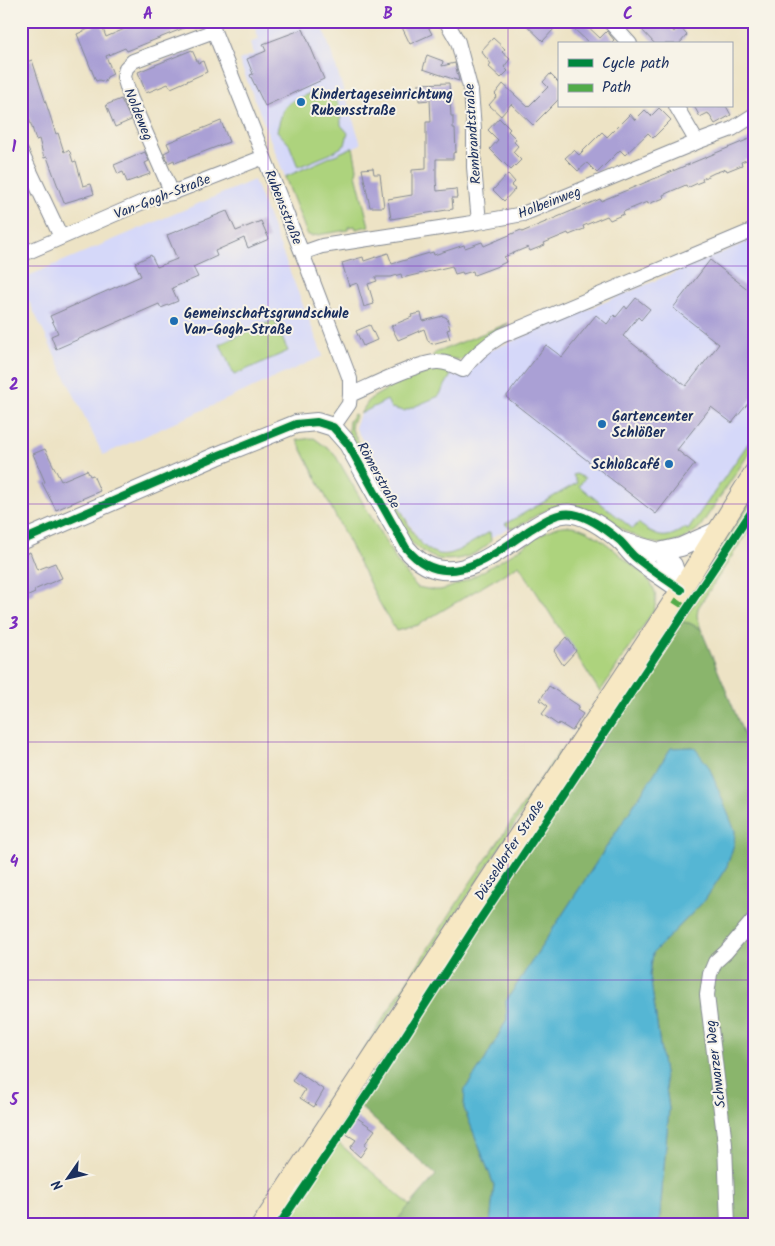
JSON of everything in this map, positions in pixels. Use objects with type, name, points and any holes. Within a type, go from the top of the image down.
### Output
[{"type":"main road","name":"Düsseldorfer Straße","points":[[262,1225],[681,590],[754,473]]},
{"type":"street","name":"Rembrandtstraße","points":[[446,21],[458,42],[471,91],[474,129],[474,168],[479,222]]},
{"type":"street","points":[[609,21],[628,42]]},
{"type":"street","name":"Rubensstraße","points":[[212,26],[350,379],[350,395]]},
{"type":"street","name":"Noldeweg","points":[[172,193],[130,97],[124,77],[126,68],[133,61],[212,26]]},
{"type":"street","points":[[677,108],[697,142]]},
{"type":"street","name":"Holbeinweg","points":[[302,253],[328,245],[524,214],[732,129],[754,114]]},
{"type":"street","points":[[21,152],[61,236]]},
{"type":"street","name":"Van-Gogh-Straße","points":[[21,255],[159,195],[172,193],[264,157]]},
{"type":"street","points":[[21,541],[296,424],[317,422],[333,427],[349,404],[350,395],[416,367],[435,362],[447,363],[464,370],[472,358],[485,346],[501,336],[754,230]]},
{"type":"street","name":"Römerstraße","points":[[333,427],[348,444],[406,548],[414,558],[435,569],[458,571],[471,566],[508,546],[546,520],[557,515],[572,514],[590,519],[620,541],[634,556],[681,590]]},
{"type":"street","points":[[659,552],[681,547],[718,531]]},
{"type":"street","name":"Römerstraße","points":[[620,541],[659,552]]},
{"type":"street","points":[[659,552],[673,565],[681,590]]},
{"type":"street","name":"Schwarzer Weg","points":[[728,1225],[725,1144],[707,995],[710,974],[715,962],[754,919]]},
{"type":"shaded area","name":"Kindertageseinrichtung Rubensstraße","points":[[256,21],[321,21],[361,144],[285,177],[239,60],[254,54],[250,43],[259,39],[253,23]]},
{"type":"shaded area","name":"Gemeinschaftsgrundschule Van-Gogh-Straße","points":[[254,180],[323,356],[103,455],[21,285],[21,279]]},
{"type":"shaded area","points":[[754,239],[754,440],[685,535],[648,539],[571,494],[465,552],[439,554],[427,549],[418,539],[355,427],[360,414],[370,405],[451,375],[467,376],[489,351]]},
{"type":"green space","points":[[311,93],[326,95],[335,100],[340,110],[341,125],[348,133],[345,145],[330,154],[298,167],[289,144],[277,131],[281,115],[286,106],[295,99]]},
{"type":"green space","points":[[353,147],[357,168],[356,174],[369,226],[356,229],[355,226],[348,227],[348,230],[311,236],[307,234],[285,177]]},
{"type":"green space","points":[[274,320],[288,351],[234,375],[220,344]]},
{"type":"green space","points":[[509,323],[488,337],[462,360],[432,356],[435,353]]},
{"type":"green space","points":[[439,368],[448,370],[451,375],[439,396],[404,411],[391,408],[387,400],[360,414],[370,399],[394,385]]},
{"type":"green space","points":[[354,414],[356,415],[351,428],[395,508],[399,506],[412,531],[424,546],[440,554],[449,554],[490,532],[491,541],[474,554],[446,560],[432,556],[411,542],[348,432],[349,421]]},
{"type":"green space","points":[[754,435],[754,446],[700,527],[682,540],[665,544],[648,542],[584,509],[566,506],[552,508],[514,528],[510,528],[505,524],[577,483],[573,475],[576,474],[585,478],[579,486],[633,529],[638,523],[650,532],[660,536],[671,535],[685,528],[688,530]]},
{"type":"green space","points":[[314,438],[334,453],[396,560],[417,587],[440,590],[460,583],[547,531],[564,526],[577,527],[595,535],[641,572],[655,591],[656,603],[654,610],[600,692],[519,565],[418,625],[396,631],[379,602],[297,440]]},
{"type":"green space","points":[[754,496],[752,509],[689,604],[683,605]]},
{"type":"green space","points":[[754,512],[754,522],[698,608],[697,616],[701,629],[682,622]]},
{"type":"green space","points":[[682,607],[683,612],[525,846],[360,1098],[356,1100]]},
{"type":"green space","points":[[682,622],[701,629],[754,759],[754,1225],[659,1225],[669,1109],[650,975],[653,953],[705,900],[727,866],[734,844],[735,831],[694,747],[671,748],[506,1001],[507,1019],[485,1060],[465,1089],[464,1108],[494,1185],[490,1225],[393,1225],[436,1175],[358,1105]]},
{"type":"green space","points":[[559,752],[558,758],[340,1090],[337,1091],[468,886]]},
{"type":"green space","points":[[334,1139],[410,1205],[393,1225],[279,1225]]},
{"type":"water","points":[[694,747],[709,767],[735,831],[734,844],[727,866],[705,900],[653,953],[650,975],[669,1109],[659,1225],[490,1225],[494,1185],[464,1108],[465,1089],[485,1060],[507,1019],[506,1001],[671,748]]},
{"type":"building","points":[[96,21],[100,21],[106,37],[143,21],[180,21],[184,28],[127,51],[125,48],[106,56],[113,74],[107,77],[105,82],[96,81],[77,34],[93,27]]},
{"type":"building","points":[[399,21],[425,21],[432,34],[410,44]]},
{"type":"building","points":[[522,21],[546,21],[554,29],[543,41]]},
{"type":"building","points":[[577,21],[582,21],[600,38],[607,31],[614,40],[612,42],[588,42],[572,27]]},
{"type":"building","points":[[650,21],[663,21],[674,32],[679,26],[687,35],[681,42],[653,42],[642,30]]},
{"type":"building","name":"Kindertageseinrichtung Rubensstraße","points":[[303,29],[324,79],[265,106],[250,75],[253,74],[247,59],[266,51],[263,44]]},
{"type":"building","points":[[493,38],[505,49],[502,52],[510,59],[504,67],[508,71],[501,78],[489,67],[491,64],[481,51]]},
{"type":"building","points":[[192,50],[198,63],[203,61],[207,72],[171,88],[168,84],[146,93],[138,72]]},
{"type":"building","points":[[427,55],[443,61],[442,66],[455,63],[459,81],[423,69]]},
{"type":"building","points":[[32,60],[56,134],[58,133],[64,152],[68,150],[70,152],[73,162],[76,161],[83,186],[91,184],[94,194],[64,203],[47,157],[44,158],[39,139],[36,140],[28,115],[21,118],[21,64]]},
{"type":"building","points":[[550,74],[558,82],[558,100],[533,125],[511,104],[501,116],[489,105],[497,96],[495,94],[503,84],[528,107],[548,87],[543,82]]},
{"type":"building","points":[[449,83],[456,152],[453,153],[453,159],[436,159],[436,181],[437,191],[456,189],[457,198],[452,198],[453,209],[391,219],[388,199],[412,195],[412,170],[426,169],[426,122],[431,122],[430,100],[419,101],[418,84]]},
{"type":"building","points":[[121,99],[131,120],[115,127],[106,105]]},
{"type":"building","points":[[659,108],[671,120],[653,138],[648,133],[625,155],[620,150],[597,173],[587,163],[578,171],[565,158],[574,150],[579,155],[602,132],[607,137],[630,114],[635,120],[645,110],[651,116]]},
{"type":"building","points":[[695,108],[727,108],[731,115],[715,124],[708,113],[700,117]]},
{"type":"building","points":[[499,118],[510,129],[508,131],[516,139],[514,142],[518,146],[513,152],[521,160],[511,170],[490,149],[498,140],[488,130]]},
{"type":"building","points":[[221,121],[229,142],[175,163],[174,160],[168,163],[164,153],[170,150],[167,143]]},
{"type":"building","points":[[754,137],[754,157],[741,162],[742,165],[727,171],[726,169],[714,173],[702,179],[703,181],[687,188],[686,185],[674,190],[663,195],[664,198],[648,204],[647,202],[623,212],[624,214],[610,220],[607,216],[583,226],[584,229],[569,235],[568,233],[530,251],[528,247],[504,257],[506,262],[474,275],[473,271],[455,274],[452,266],[402,278],[401,274],[391,277],[375,277],[377,281],[368,284],[374,304],[364,307],[357,283],[349,286],[342,263],[363,257],[364,261],[388,253],[392,264],[433,252],[434,255],[464,245],[465,248],[482,242],[484,246],[600,199],[601,201]]},
{"type":"building","points":[[145,152],[149,161],[145,163],[150,174],[127,182],[123,172],[118,174],[114,165]]},
{"type":"building","points":[[373,168],[374,174],[380,174],[384,207],[370,207],[362,169]]},
{"type":"building","points":[[508,174],[515,182],[511,186],[515,189],[504,201],[493,190]]},
{"type":"building","points":[[227,211],[236,231],[261,221],[269,239],[248,248],[244,238],[215,251],[217,256],[193,267],[198,277],[172,288],[178,301],[161,308],[159,304],[56,349],[51,336],[58,333],[50,316],[141,276],[135,263],[151,255],[157,267],[177,259],[167,235]]},
{"type":"building","points":[[710,260],[754,294],[754,396],[732,423],[711,407],[677,450],[695,464],[656,514],[506,397],[546,345],[562,357],[596,315],[607,324],[625,306],[627,309],[636,298],[650,309],[641,320],[638,317],[623,336],[686,386],[719,344],[673,308]]},
{"type":"building","points":[[421,313],[423,321],[443,316],[447,318],[450,329],[447,330],[450,339],[432,344],[428,341],[424,329],[398,340],[391,326],[412,317],[411,315]]},
{"type":"building","points":[[370,325],[377,340],[363,346],[356,331]]},
{"type":"building","points":[[45,449],[61,481],[87,470],[90,476],[93,475],[100,491],[56,510],[42,483],[45,482],[33,454]]},
{"type":"building","points":[[30,552],[37,570],[55,563],[62,578],[34,590],[35,593],[26,597],[21,585],[21,556]]},
{"type":"building","points":[[567,637],[576,651],[563,665],[554,651]]},
{"type":"building","points":[[549,686],[579,706],[577,710],[583,714],[572,731],[559,723],[558,725],[542,714],[548,706],[540,700]]},
{"type":"building","points":[[298,1072],[324,1090],[314,1107],[300,1098],[305,1090],[292,1081]]},
{"type":"building","points":[[353,1115],[375,1130],[364,1145],[367,1147],[360,1157],[350,1148],[356,1140],[343,1132]]},
{"type":"marked path","points":[[674,600],[688,609]]},
{"type":"cycle path","points":[[21,541],[296,424],[317,422],[333,427],[348,444],[406,548],[421,562],[436,569],[452,570],[467,567],[483,560],[549,518],[561,514],[573,514],[586,518],[603,528],[621,542],[640,561],[681,590]]},
{"type":"cycle path","points":[[279,1225],[754,508]]},
{"type":"place","name":"Kindertageseinrichtung Rubensstraße","points":[[301,102]]},
{"type":"place","name":"Gemeinschaftsgrundschule Van-Gogh-Straße","points":[[174,321]]},
{"type":"place","name":"Gartencenter Schlößer","points":[[602,424]]},
{"type":"place","name":"Schloßcafé","points":[[669,464]]}]
